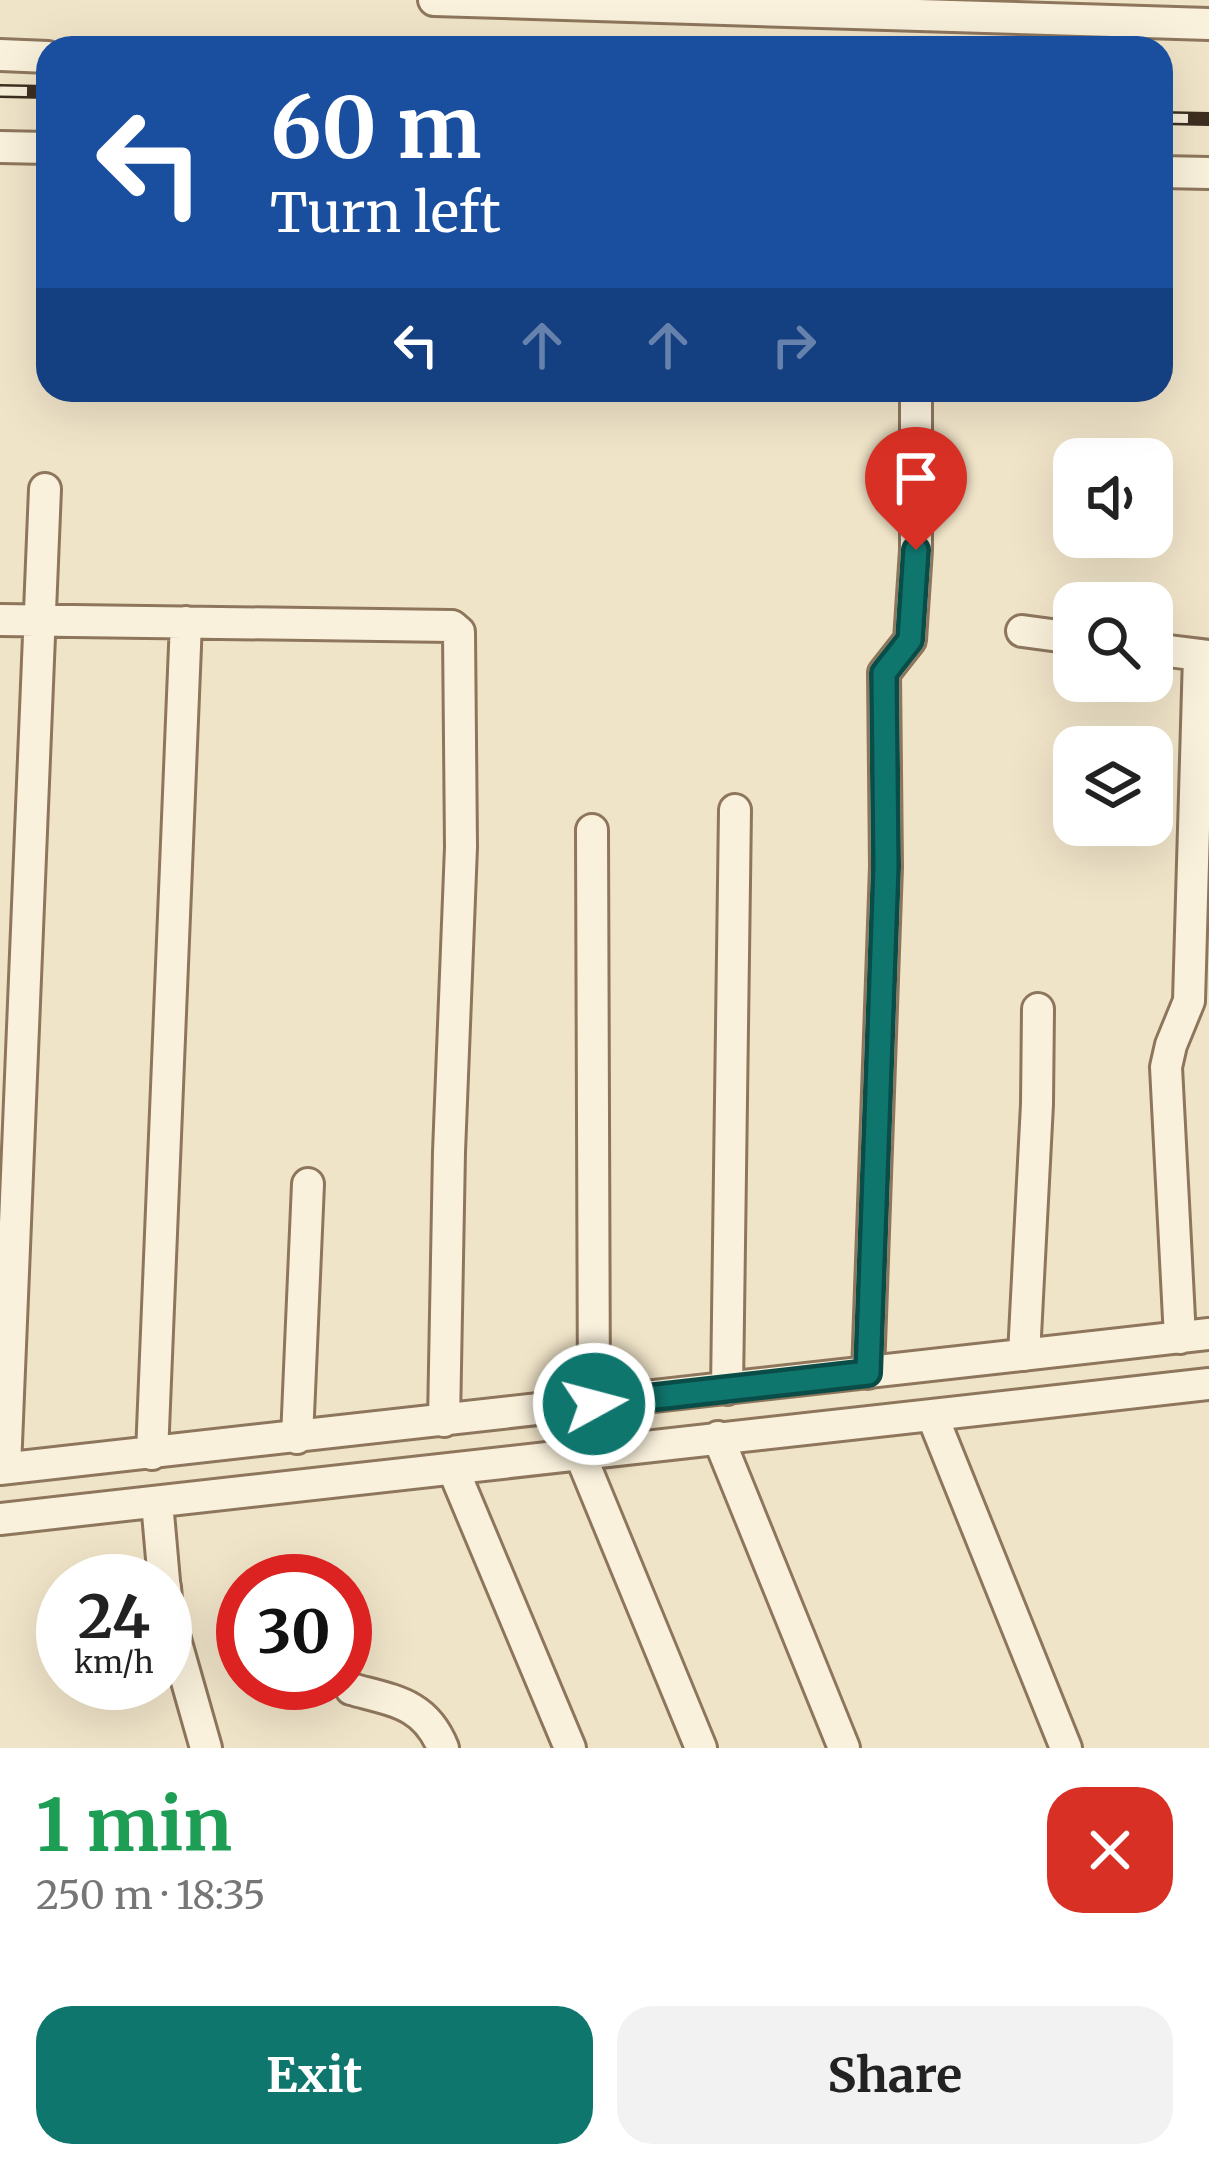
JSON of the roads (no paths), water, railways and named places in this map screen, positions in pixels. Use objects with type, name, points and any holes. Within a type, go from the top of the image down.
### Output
[{"type":"street","points":[[434,0],[899,8],[1209,24]]},
{"type":"street","points":[[0,55],[36,56]]},
{"type":"street","points":[[0,147],[36,148]]},
{"type":"street","points":[[1173,172],[1209,173]]},
{"type":"street","points":[[868,1373],[886,867],[884,673],[910,640],[916,550],[916,402]]},
{"type":"street","points":[[45,489],[3,1469],[1195,1336],[1166,1067],[1199,963],[1204,656],[1173,652]]},
{"type":"street","points":[[0,620],[446,626],[459,632],[460,847],[444,1421]]},
{"type":"street","points":[[152,1454],[186,622]]},
{"type":"street","points":[[1022,631],[1053,635]]},
{"type":"street","points":[[727,1389],[735,810]]},
{"type":"street","points":[[592,830],[594,1404]]},
{"type":"street","points":[[1024,1355],[1038,1009]]},
{"type":"street","points":[[297,1438],[308,1184]]},
{"type":"street","points":[[0,1520],[1209,1384]]},
{"type":"street","points":[[932,1415],[1066,1748]]},
{"type":"street","points":[[718,1437],[844,1748]]},
{"type":"street","points":[[580,1454],[701,1748]]},
{"type":"street","points":[[453,1468],[569,1748]]},
{"type":"street","points":[[157,1502],[162,1554]]},
{"type":"street","points":[[372,1696],[418,1711],[435,1728],[442,1748]]},
{"type":"street","points":[[192,1699],[206,1748]]},
{"type":"railway","points":[[0,91],[36,92]]},
{"type":"railway","points":[[1173,118],[1209,119]]}]
